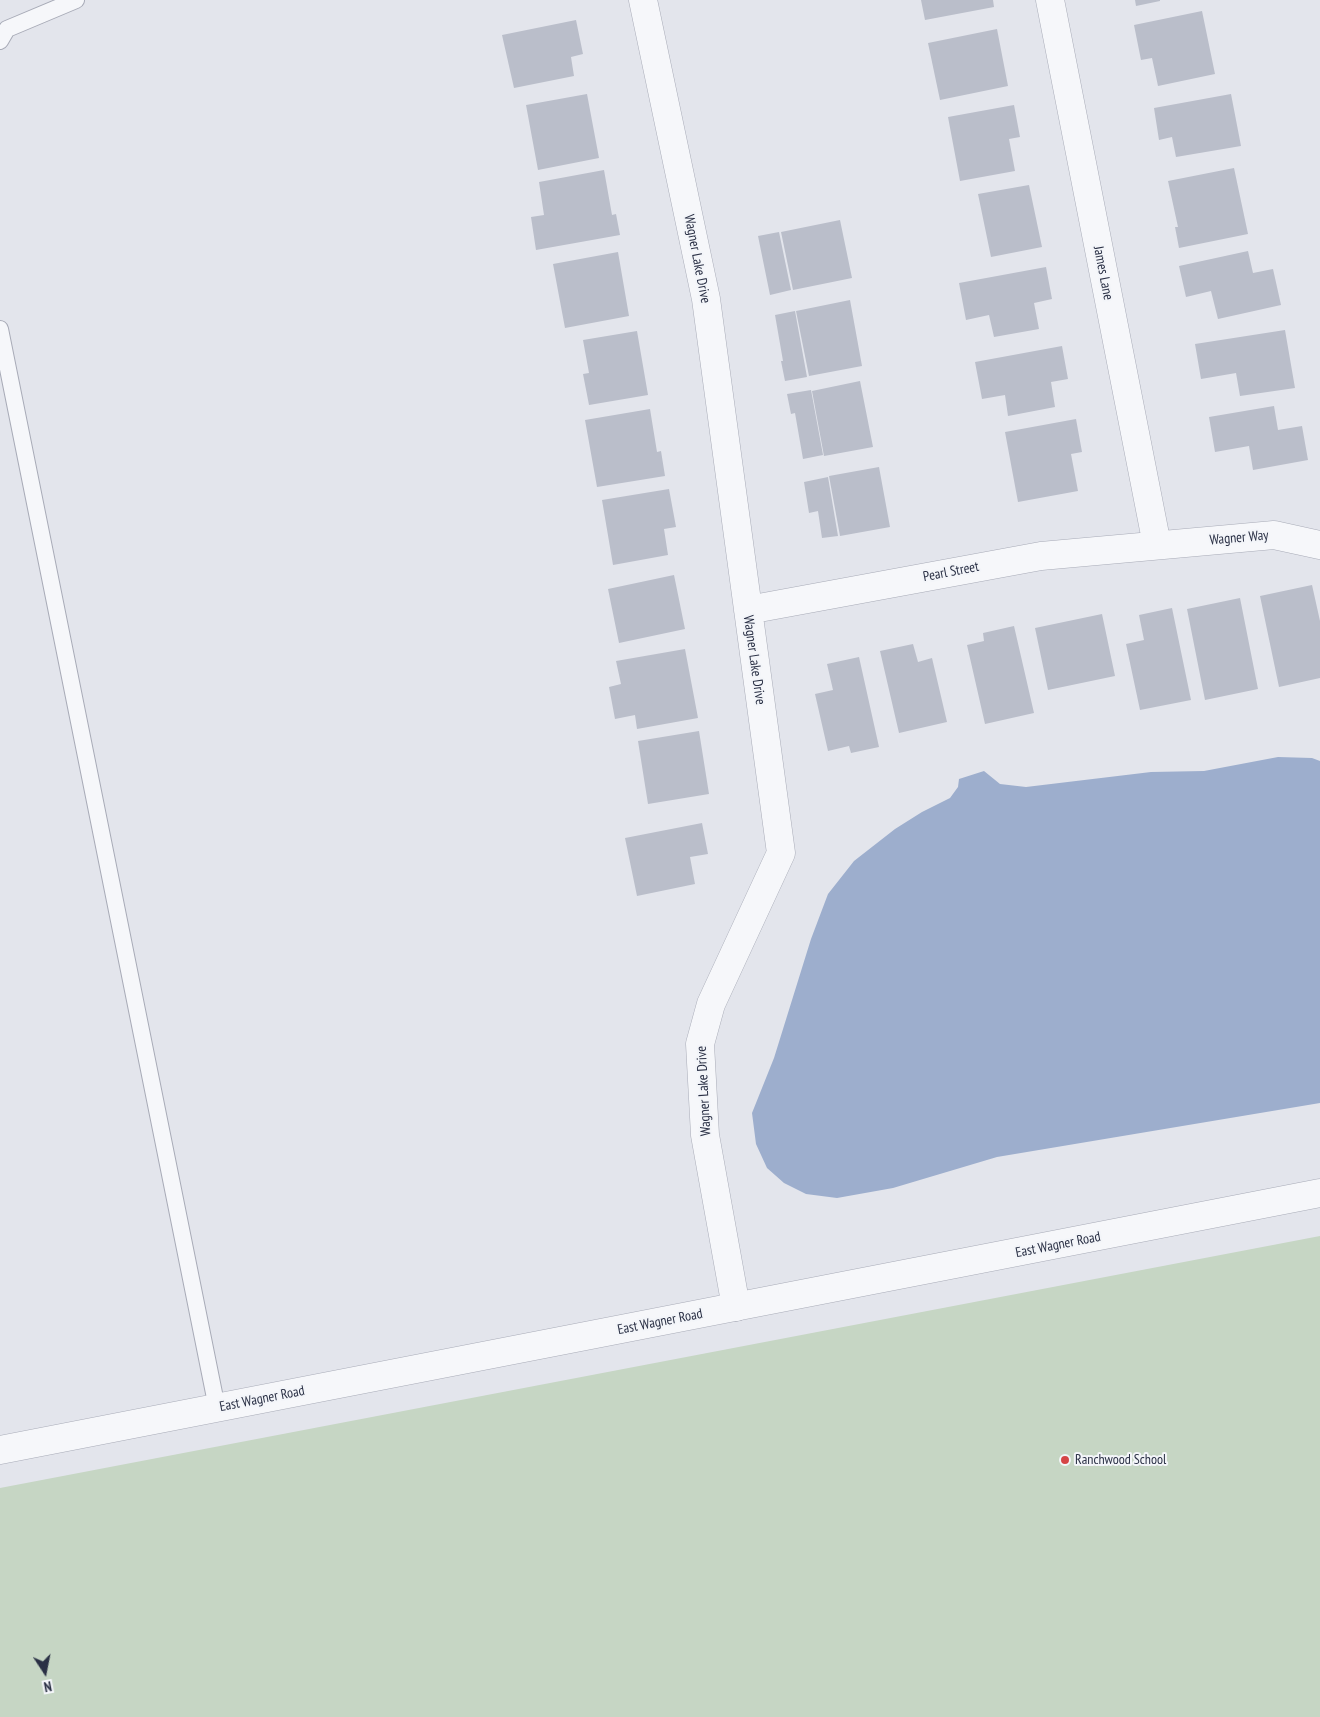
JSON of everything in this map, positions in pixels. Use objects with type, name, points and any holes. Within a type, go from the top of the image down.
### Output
[{"type":"street","name":"Wagner Lake Drive","points":[[643,0],[706,299],[781,853],[711,1004],[700,1044],[705,1135],[736,1307]]},
{"type":"street","name":"James Lane","points":[[1050,0],[1157,545]]},
{"type":"street","name":"Wagner Way","points":[[1157,545],[1274,535],[1320,546]]},
{"type":"street","name":"Pearl Street","points":[[748,610],[1041,556],[1157,545]]},
{"type":"street","name":"East Wagner Road","points":[[0,1450],[1320,1194]]},
{"type":"lane","points":[[0,41],[8,29],[76,0]]},
{"type":"lane","points":[[0,329],[217,1408]]},
{"type":"green space","points":[[1320,1236],[1320,1717],[0,1717],[0,1488]]},
{"type":"water","points":[[1278,757],[1312,758],[1320,761],[1320,1103],[997,1157],[893,1188],[837,1198],[806,1194],[784,1183],[767,1168],[756,1144],[752,1113],[774,1058],[811,939],[828,894],[854,861],[895,829],[922,812],[950,798],[958,787],[959,779],[984,771],[1000,784],[1026,787],[1151,772],[1204,771]]},
{"type":"building","points":[[921,0],[993,0],[994,7],[925,20]]},
{"type":"building","points":[[1135,0],[1160,0],[1160,1],[1136,6]]},
{"type":"building","points":[[1202,11],[1215,74],[1158,86],[1152,58],[1141,60],[1134,25]]},
{"type":"building","points":[[576,20],[583,54],[571,57],[574,76],[514,88],[502,35]]},
{"type":"building","points":[[997,29],[1008,86],[940,100],[928,43]]},
{"type":"building","points":[[587,94],[599,158],[538,170],[526,105]]},
{"type":"building","points":[[1231,94],[1241,146],[1176,157],[1172,137],[1159,140],[1154,108]]},
{"type":"building","points":[[1014,105],[1020,137],[1009,139],[1015,171],[960,181],[948,117]]},
{"type":"building","points":[[1234,168],[1248,234],[1179,248],[1175,227],[1178,227],[1168,181]]},
{"type":"building","points":[[604,170],[612,215],[616,214],[620,235],[536,250],[531,217],[544,215],[539,182]]},
{"type":"building","points":[[1029,185],[1042,247],[991,257],[978,194]]},
{"type":"building","points":[[840,220],[852,278],[793,290],[781,232]]},
{"type":"building","points":[[779,232],[791,290],[770,295],[758,236]]},
{"type":"building","points":[[1248,251],[1253,273],[1273,269],[1281,305],[1218,319],[1211,291],[1186,297],[1179,266]]},
{"type":"building","points":[[618,252],[629,316],[565,328],[553,264]]},
{"type":"building","points":[[1046,267],[1052,299],[1034,303],[1039,329],[994,337],[989,315],[966,320],[959,283]]},
{"type":"building","points":[[850,300],[862,366],[809,376],[796,311]]},
{"type":"building","points":[[795,311],[807,377],[785,381],[775,315]]},
{"type":"building","points":[[1285,330],[1295,388],[1240,396],[1236,373],[1201,379],[1195,344]]},
{"type":"building","points":[[637,331],[648,395],[589,405],[583,374],[589,373],[583,340]]},
{"type":"building","points":[[1062,346],[1068,379],[1051,382],[1055,407],[1008,416],[1005,395],[982,399],[975,362]]},
{"type":"building","points":[[860,381],[873,447],[824,456],[812,391]]},
{"type":"building","points":[[811,390],[823,455],[803,459],[795,413],[791,414],[787,394]]},
{"type":"building","points":[[1274,406],[1278,430],[1302,426],[1308,460],[1253,470],[1249,446],[1215,452],[1209,417]]},
{"type":"building","points":[[650,409],[657,452],[661,451],[665,476],[597,487],[585,420]]},
{"type":"building","points":[[1076,419],[1082,452],[1071,454],[1078,491],[1018,502],[1005,432]]},
{"type":"building","points":[[879,467],[890,527],[840,536],[829,476]]},
{"type":"building","points":[[828,477],[838,536],[822,538],[818,511],[809,513],[804,482]]},
{"type":"building","points":[[669,489],[676,527],[664,529],[668,555],[613,565],[602,500]]},
{"type":"building","points":[[674,575],[685,629],[619,643],[608,589]]},
{"type":"building","points":[[1312,585],[1320,621],[1320,678],[1279,687],[1260,596]]},
{"type":"building","points":[[1240,598],[1258,689],[1205,700],[1187,609]]},
{"type":"building","points":[[1172,608],[1191,700],[1140,710],[1126,644],[1144,640],[1139,615]]},
{"type":"building","points":[[1102,614],[1115,676],[1048,690],[1035,628]]},
{"type":"building","points":[[1014,626],[1034,713],[985,724],[967,645],[984,641],[983,633]]},
{"type":"building","points":[[913,644],[918,662],[932,658],[947,722],[899,733],[880,651]]},
{"type":"building","points":[[685,649],[698,718],[637,729],[635,715],[615,719],[609,687],[621,684],[616,661]]},
{"type":"building","points":[[859,657],[879,747],[851,753],[849,746],[828,751],[815,694],[833,690],[827,664]]},
{"type":"building","points":[[699,731],[709,794],[648,804],[638,741]]},
{"type":"building","points":[[702,823],[708,854],[690,857],[695,884],[637,896],[625,838]]},
{"type":"place","name":"Ranchwood School","points":[[1065,1460]]}]
